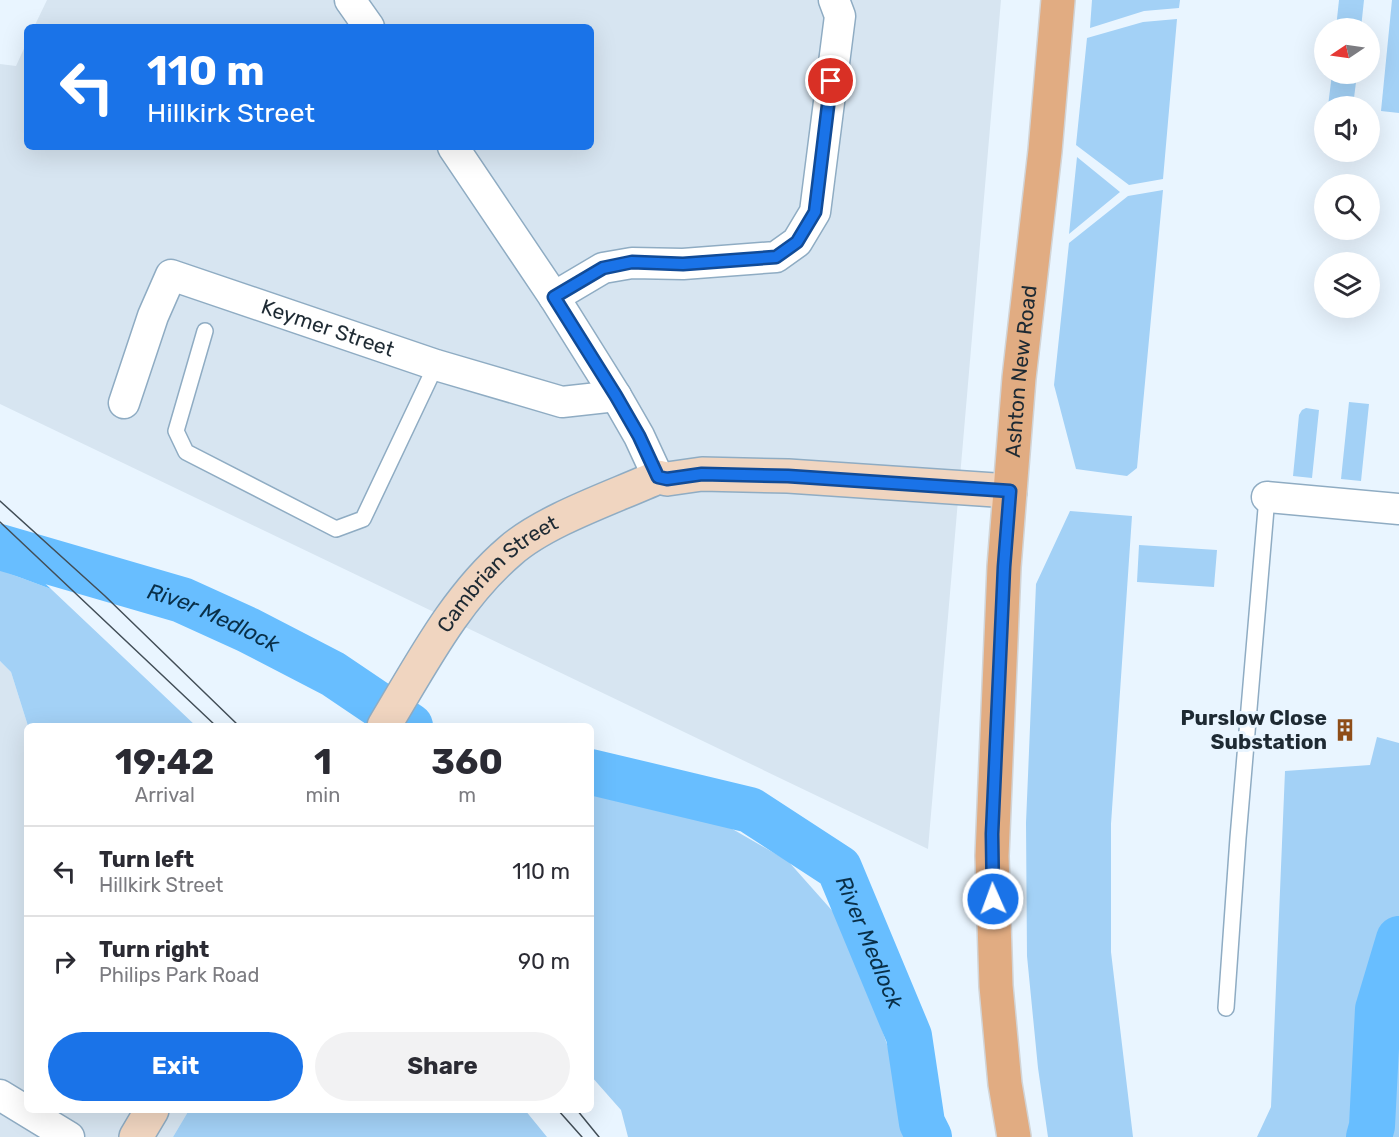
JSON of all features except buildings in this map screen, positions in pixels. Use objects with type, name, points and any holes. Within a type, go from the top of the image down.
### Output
[{"type":"main road","name":"Ashton New Road","points":[[1014,1137],[1005,1084],[996,986],[992,856],[1004,567],[1019,378],[1045,150],[1058,0]]},
{"type":"street","points":[[554,297],[603,268],[632,262],[683,264],[776,257],[797,242],[815,212],[840,16],[834,0]]},
{"type":"street","points":[[455,150],[554,297],[616,396],[639,436],[658,477],[667,479],[702,474],[788,476],[1010,491]]},
{"type":"street","name":"Keymer Street","points":[[124,403],[153,316],[171,275],[436,365],[562,402],[616,396]]},
{"type":"street","name":"Cambrian Street","points":[[386,723],[442,631],[479,581],[511,549],[549,526],[658,477]]},
{"type":"street","points":[[1267,497],[1399,509]]},
{"type":"street","points":[[0,1095],[24,1110]]},
{"type":"street","points":[[30,1113],[69,1137]]},
{"type":"street","points":[[136,1137],[150,1113]]},
{"type":"lane","points":[[205,331],[176,431],[186,452],[336,529],[363,519],[436,365]]},
{"type":"lane","points":[[1226,1008],[1267,497]]},
{"type":"shaded area","points":[[47,0],[1001,0],[928,849],[0,404],[0,64],[16,66],[24,49],[24,150],[594,150],[594,24],[35,24]]},
{"type":"shaded area","points":[[1092,0],[1180,0],[1179,8],[1144,11],[1090,28]]},
{"type":"shaded area","points":[[1339,0],[1364,0],[1362,18],[1337,18]]},
{"type":"shaded area","points":[[1392,0],[1399,0],[1399,113],[1381,111]]},
{"type":"shaded area","points":[[1177,19],[1163,179],[1129,185],[1076,145],[1087,38],[1143,22]]},
{"type":"shaded area","points":[[1331,84],[1356,84],[1354,96],[1329,96]]},
{"type":"shaded area","points":[[1077,157],[1120,192],[1069,234]]},
{"type":"shaded area","points":[[1163,190],[1137,468],[1127,476],[1076,469],[1054,385],[1069,243],[1128,196]]},
{"type":"shaded area","points":[[1349,402],[1369,404],[1361,481],[1341,479]]},
{"type":"shaded area","points":[[1306,408],[1319,410],[1312,478],[1293,476],[1299,415]]},
{"type":"shaded area","points":[[1070,511],[1132,516],[1111,824],[1111,952],[1133,1137],[1048,1137],[1038,1068],[1027,956],[1026,823],[1036,584]]},
{"type":"shaded area","points":[[1139,545],[1217,550],[1214,587],[1137,582]]},
{"type":"shaded area","points":[[0,570],[51,589],[193,723],[27,723],[11,672],[0,661]]},
{"type":"shaded area","points":[[0,661],[11,672],[27,723],[24,723],[24,1113],[187,1113],[173,1137],[0,1137]]},
{"type":"shaded area","points":[[1377,737],[1399,743],[1399,1137],[1257,1137],[1271,1107],[1285,771],[1370,765]]},
{"type":"shaded area","points":[[594,794],[715,819],[788,861],[836,915],[860,966],[891,1056],[902,1115],[909,1137],[628,1137],[621,1110],[594,1079]]},
{"type":"shaded area","points":[[187,1113],[527,1113],[547,1137],[173,1137]]},
{"type":"water","points":[[0,542],[51,589],[0,570]]},
{"type":"waterway","name":"River Medlock","points":[[0,547],[182,600],[248,630],[333,674],[406,723]]},
{"type":"waterway","name":"River Medlock","points":[[594,773],[750,810],[839,868],[909,1036],[922,1123],[929,1137]]},
{"type":"waterway","name":"River Medlock","points":[[1369,1137],[1372,1126],[1378,1009],[1399,939]]},
{"type":"tram line","points":[[0,501],[105,596],[236,723]]},
{"type":"tram line","points":[[0,522],[213,723]]},
{"type":"tram line","points":[[561,1113],[582,1137]]},
{"type":"tram line","points":[[579,1113],[599,1137]]},
{"type":"place","name":"Purslow Close Substation","points":[[1345,730]]},
{"type":"route","points":[[831,81],[815,212],[797,242],[776,257],[683,264],[632,262],[603,268],[554,297],[616,396],[639,436],[658,477],[667,479],[702,474],[788,476],[1010,491],[1004,567],[992,834],[993,899]]}]
